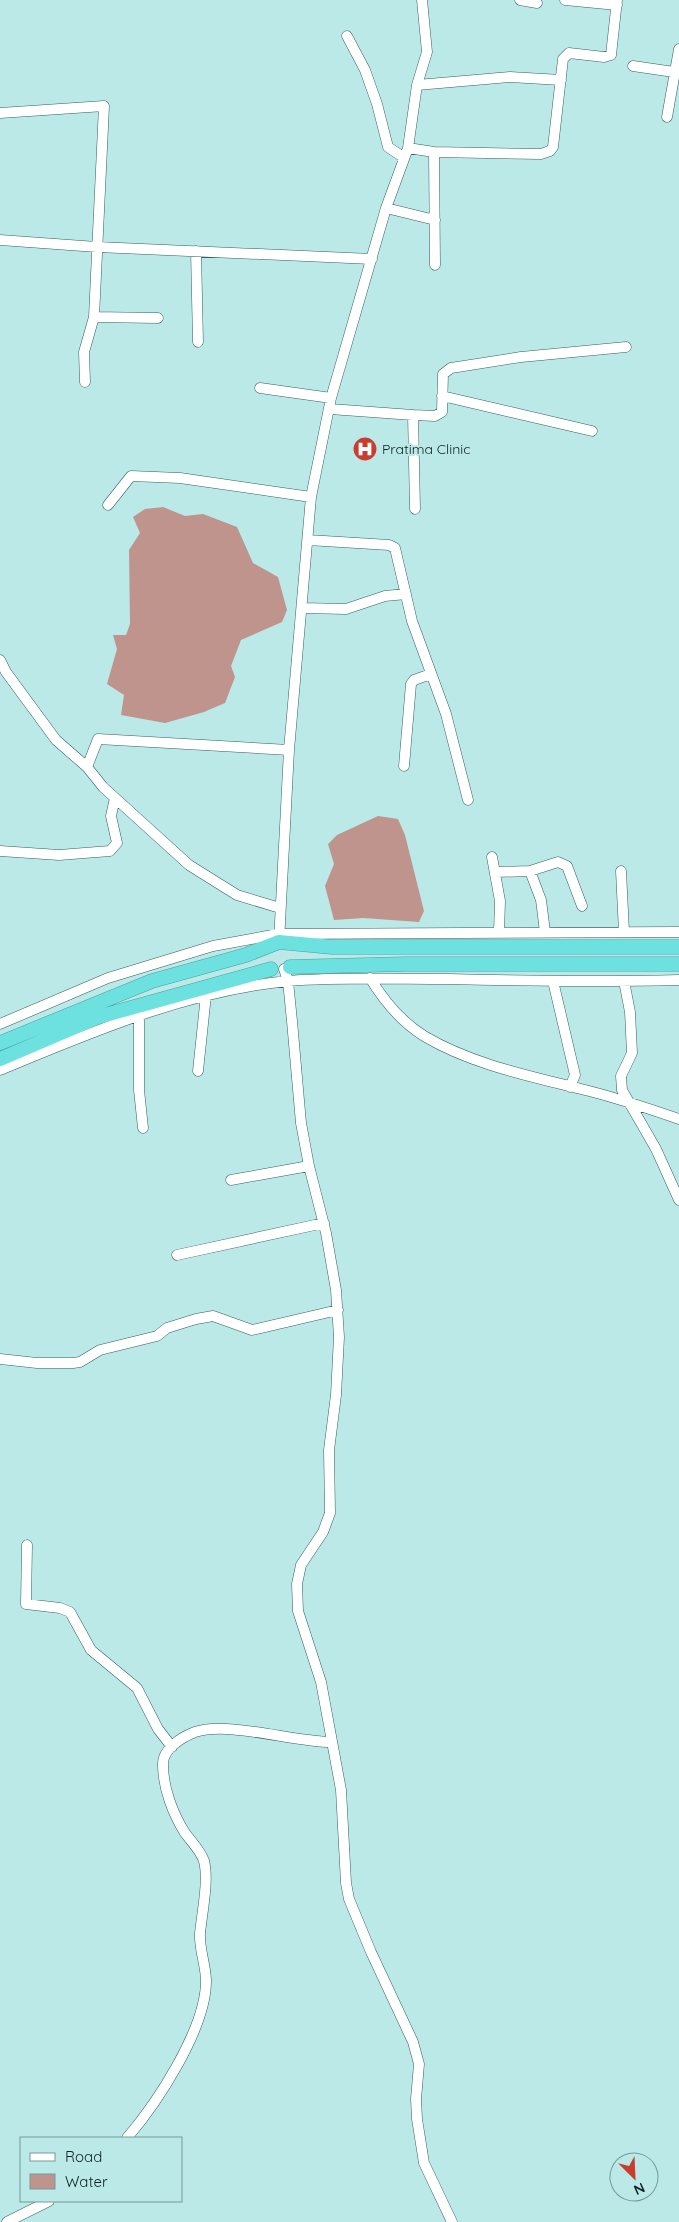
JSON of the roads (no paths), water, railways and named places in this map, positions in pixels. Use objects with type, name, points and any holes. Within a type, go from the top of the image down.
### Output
[{"type":"highway","points":[[278,942],[294,956],[283,971]]},
{"type":"highway","points":[[278,942],[266,960],[283,971]]},
{"type":"highway","points":[[0,1043],[152,981],[278,942],[332,948],[679,947]]},
{"type":"highway","points":[[0,1059],[98,1017],[283,971],[407,964],[679,964]]},
{"type":"street","points":[[278,942],[289,750],[311,497],[331,398],[386,208],[405,153],[417,85],[427,52],[422,0]]},
{"type":"street","points":[[520,0],[537,3]]},
{"type":"street","points":[[347,36],[365,70],[378,104],[388,147],[405,153],[540,154],[550,151],[553,147],[564,59],[569,53],[611,55],[617,2],[565,0]]},
{"type":"street","points":[[667,117],[679,49]]},
{"type":"street","points":[[633,66],[674,72]]},
{"type":"street","points":[[417,85],[510,77],[561,80]]},
{"type":"street","points":[[0,113],[104,106],[94,316],[84,352],[85,382]]},
{"type":"street","points":[[434,152],[435,265]]},
{"type":"street","points":[[386,208],[436,220]]},
{"type":"street","points":[[0,240],[97,247],[372,259]]},
{"type":"street","points":[[196,251],[198,342]]},
{"type":"street","points":[[94,316],[158,318]]},
{"type":"street","points":[[330,409],[436,416],[443,409],[443,374],[451,368],[521,357],[626,347]]},
{"type":"street","points":[[260,388],[331,398]]},
{"type":"street","points":[[442,396],[592,431]]},
{"type":"street","points":[[413,415],[415,509]]},
{"type":"street","points":[[108,505],[131,476],[180,478],[311,497]]},
{"type":"street","points":[[308,540],[389,545],[395,548],[414,628],[446,714],[468,800]]},
{"type":"street","points":[[302,608],[346,610],[385,596],[406,594]]},
{"type":"street","points":[[0,660],[6,672],[56,740],[86,767],[103,788],[189,865],[237,895],[280,908]]},
{"type":"street","points":[[404,766],[411,684],[414,680],[431,674]]},
{"type":"street","points":[[86,767],[98,739],[289,750]]},
{"type":"street","points":[[0,852],[59,855],[110,850],[117,843],[111,816],[116,798]]},
{"type":"street","points":[[492,857],[500,900],[498,933]]},
{"type":"street","points":[[495,872],[530,871],[558,862],[567,866],[582,906]]},
{"type":"street","points":[[530,871],[541,900],[545,932]]},
{"type":"street","points":[[621,871],[624,932]]},
{"type":"street","points":[[0,1024],[108,978],[213,946],[498,933],[679,932]]},
{"type":"street","points":[[283,971],[301,1123],[309,1166],[324,1223],[338,1310],[339,1364],[329,1450],[330,1513],[323,1532],[301,1565],[297,1584],[300,1624],[321,1682],[341,1790],[346,1883],[349,1899],[370,1952],[413,2042],[419,2064],[416,2099],[417,2119],[424,2163],[452,2222]]},
{"type":"street","points":[[0,1070],[73,1040],[139,1016],[283,971],[370,978],[553,981],[679,980]]},
{"type":"street","points":[[370,978],[384,1002],[402,1020],[424,1036],[494,1066],[627,1101],[679,1119]]},
{"type":"street","points":[[553,981],[575,1075],[570,1087]]},
{"type":"street","points":[[624,981],[630,1012],[632,1053],[622,1076],[621,1084],[627,1101],[656,1150],[679,1200]]},
{"type":"street","points":[[198,1072],[206,995]]},
{"type":"street","points":[[139,1016],[138,1090],[143,1128]]},
{"type":"street","points":[[231,1180],[309,1166]]},
{"type":"street","points":[[177,1255],[324,1223]]},
{"type":"street","points":[[0,1359],[37,1363],[80,1362],[100,1350],[157,1336],[167,1328],[196,1319],[213,1316],[252,1330],[338,1310]]},
{"type":"street","points":[[27,1545],[26,1604],[60,1608],[70,1612],[90,1650],[137,1688],[158,1729],[172,1747]]},
{"type":"street","points":[[128,2137],[156,2099],[182,2056],[202,2008],[206,1982],[200,1950],[204,1864],[173,1809],[164,1780],[162,1763],[178,1741],[196,1732],[216,1730],[241,1731],[310,1742],[331,1742]]},
{"type":"street","points":[[7,2222],[47,2202]]},
{"type":"water","points":[[163,507],[185,516],[203,514],[237,527],[253,563],[278,577],[287,610],[282,622],[241,640],[231,666],[235,677],[225,703],[204,712],[165,723],[121,715],[124,695],[107,684],[117,649],[113,635],[126,635],[130,624],[129,550],[140,533],[133,517],[145,509]]},
{"type":"water","points":[[378,816],[398,819],[405,835],[424,911],[419,922],[363,918],[334,920],[325,886],[334,864],[328,844],[337,835]]},
{"type":"place","name":"Pratima Clinic","points":[[365,449]]}]
